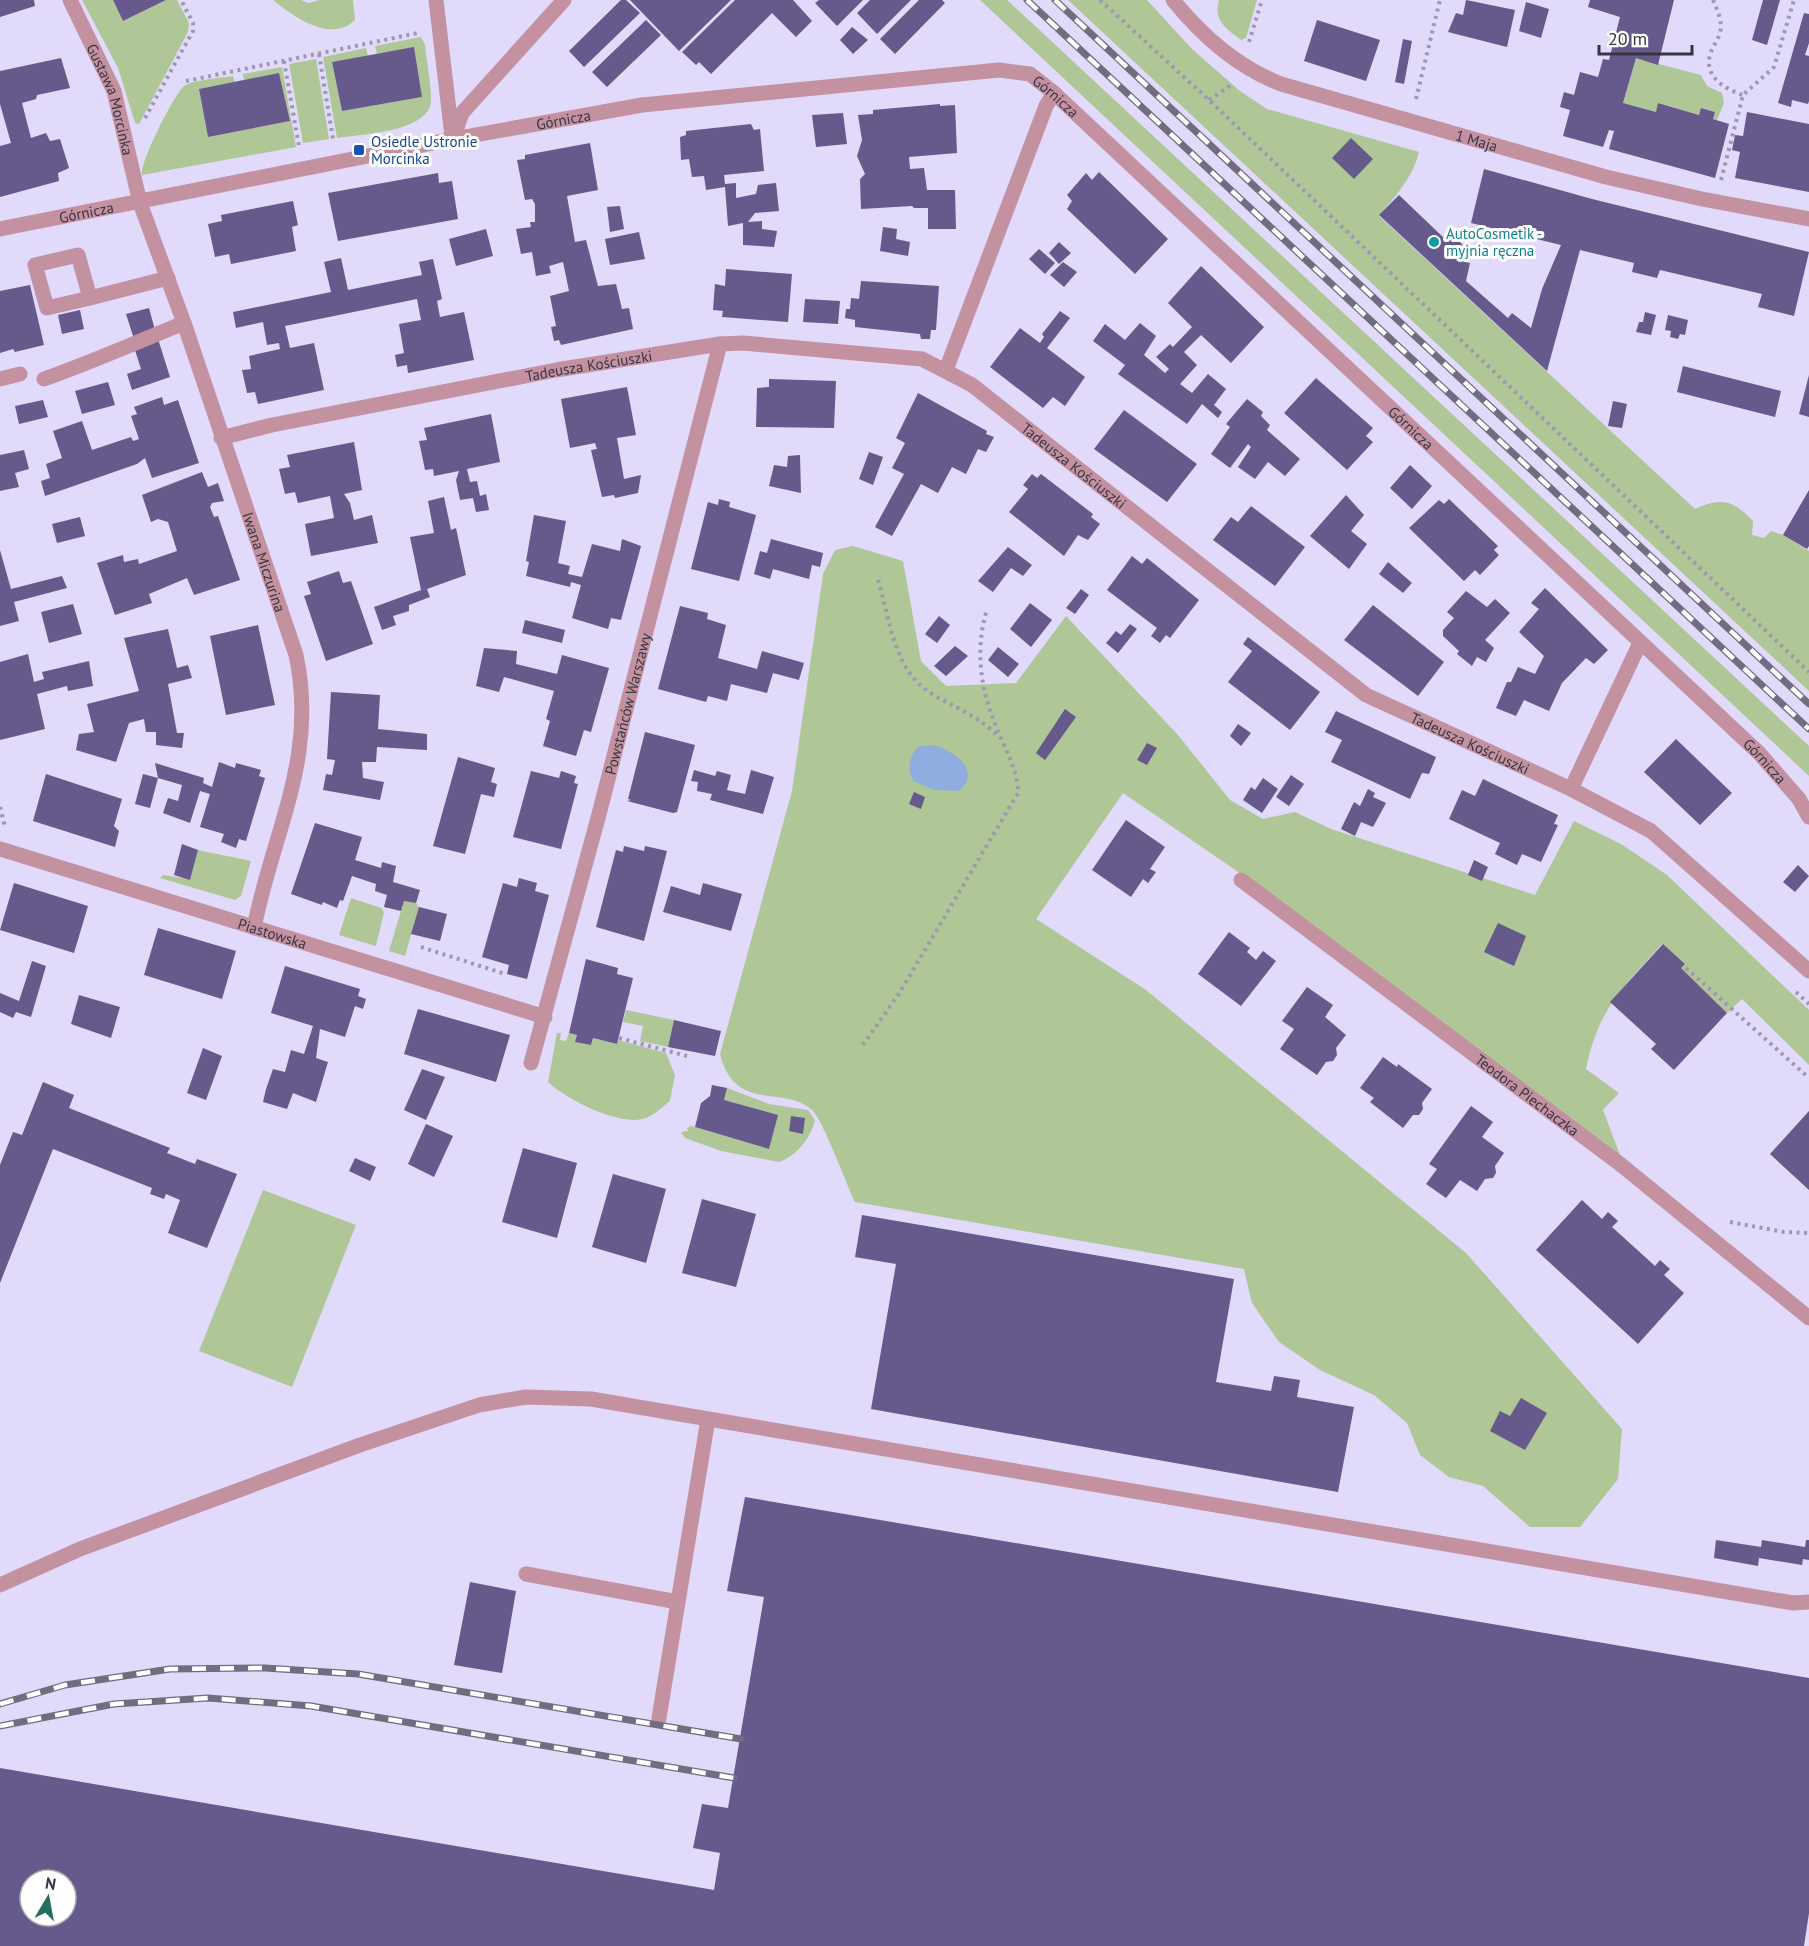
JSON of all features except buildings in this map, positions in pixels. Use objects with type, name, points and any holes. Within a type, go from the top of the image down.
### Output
[{"type":"street","name":"Gustawa Morcinka","points":[[70,0],[114,91],[140,204]]},
{"type":"street","points":[[436,0],[453,139]]},
{"type":"street","points":[[453,139],[462,113],[564,0]]},
{"type":"street","name":"1 Maja","points":[[1173,0],[1223,52],[1244,68],[1281,84],[1411,123],[1647,187],[1809,219]]},
{"type":"street","name":"Górnicza","points":[[0,229],[140,204],[453,139],[642,105],[999,70],[1030,75],[1054,93],[1759,753],[1799,799],[1809,817]]},
{"type":"street","points":[[946,370],[1046,106],[1054,93]]},
{"type":"street","name":"Iwana Miczurina","points":[[140,204],[184,323],[296,655],[302,694],[301,751],[254,928]]},
{"type":"street","points":[[90,298],[168,278]]},
{"type":"street","points":[[44,379],[99,360],[122,346],[184,323]]},
{"type":"street","name":"Tadeusza Kościuszki","points":[[221,438],[272,425],[556,370],[720,344],[922,359],[972,385],[1366,695],[1571,789],[1651,831],[1807,968]]},
{"type":"street","name":"Powstańców Warszawy","points":[[531,1063],[720,344]]},
{"type":"street","points":[[0,379],[20,374]]},
{"type":"street","points":[[1571,789],[1640,643]]},
{"type":"street","name":"Piastowska","points":[[0,849],[544,1017]]},
{"type":"street","name":"Teodora Piechaczka","points":[[1241,880],[1620,1164],[1809,1318]]},
{"type":"street","points":[[0,1585],[80,1549],[360,1445],[479,1405],[526,1397],[560,1396],[708,1419],[1770,1599],[1809,1602]]},
{"type":"street","points":[[659,1718],[708,1419]]},
{"type":"street","points":[[526,1574],[678,1602]]},
{"type":"path","points":[[140,127],[193,31],[193,23],[181,0]]},
{"type":"path","points":[[1100,0],[1209,100],[1809,672]]},
{"type":"path","points":[[1247,49],[1262,0]]},
{"type":"path","points":[[1411,123],[1440,0]]},
{"type":"path","points":[[1713,0],[1721,22],[1720,33],[1709,57],[1710,70],[1725,88],[1743,94]]},
{"type":"path","points":[[1720,183],[1743,94],[1774,67],[1794,0]]},
{"type":"path","points":[[186,81],[415,33]]},
{"type":"path","points":[[319,54],[334,145]]},
{"type":"path","points":[[284,61],[300,152]]},
{"type":"path","points":[[1209,100],[1234,82]]},
{"type":"path","points":[[878,580],[891,631],[915,678],[924,689],[975,717],[1003,744]]},
{"type":"path","points":[[862,1045],[900,992],[1018,793],[1018,777],[995,725],[978,660],[981,629],[987,609]]},
{"type":"path","points":[[422,947],[505,974]]},
{"type":"path","points":[[1686,968],[1809,1078]]},
{"type":"path","points":[[619,1038],[687,1056]]},
{"type":"path","points":[[1723,1220],[1784,1232],[1809,1233]]},
{"type":"green space","points":[[82,0],[113,0],[123,21],[166,0],[177,0],[189,23],[188,32],[139,124],[135,123],[118,68]]},
{"type":"green space","points":[[273,0],[301,0],[309,3],[319,0],[353,0],[355,20],[345,27],[323,28],[301,20]]},
{"type":"green space","points":[[980,0],[1007,0],[1809,746],[1809,776]]},
{"type":"green space","points":[[1068,0],[1147,0],[1192,49],[1240,91],[1267,109],[1419,152],[1408,179],[1379,216],[1695,509],[1720,502],[1733,505],[1753,521],[1752,535],[1764,538],[1771,531],[1783,535],[1809,551],[1809,691]]},
{"type":"green space","points":[[1219,0],[1257,0],[1246,38],[1241,40],[1230,32],[1219,19]]},
{"type":"green space","points":[[421,37],[425,45],[430,87],[431,101],[427,111],[419,119],[393,130],[337,138],[323,57],[366,48],[368,56],[332,62],[342,111],[422,97],[414,48],[377,54],[375,46]]},
{"type":"green space","points":[[1636,58],[1701,75],[1707,86],[1722,93],[1724,103],[1717,120],[1713,119],[1715,112],[1702,108],[1699,115],[1659,103],[1656,112],[1623,103]]},
{"type":"green space","points":[[316,59],[329,139],[303,143],[289,64]]},
{"type":"green space","points":[[282,67],[296,147],[142,175],[146,157],[158,130],[178,93],[187,85],[233,76],[235,82],[199,89],[208,137],[290,121],[279,74],[244,80],[243,74]]},
{"type":"green space","points":[[853,546],[903,561],[921,661],[946,686],[1016,683],[1066,616],[1178,735],[1230,800],[1263,819],[1295,812],[1331,829],[1535,895],[1574,821],[1621,844],[1667,875],[1809,1010],[1809,1065],[1742,999],[1727,1013],[1681,968],[1685,964],[1662,944],[1624,987],[1605,1014],[1597,1030],[1586,1069],[1619,1093],[1603,1110],[1620,1155],[1234,869],[1123,793],[1036,919],[1146,990],[1466,1253],[1622,1429],[1618,1479],[1580,1527],[1530,1527],[1483,1486],[1449,1477],[1420,1455],[1407,1423],[1374,1395],[1320,1370],[1279,1342],[1252,1303],[1244,1269],[855,1202],[828,1139],[812,1110],[788,1099],[748,1091],[737,1084],[727,1073],[720,1054],[792,791],[823,574],[835,550]]},
{"type":"green space","points":[[198,850],[251,861],[241,896],[235,900],[160,878],[163,875],[190,879]]},
{"type":"green space","points":[[351,898],[381,908],[384,912],[376,946],[339,935]]},
{"type":"green space","points":[[404,901],[416,903],[419,907],[405,956],[389,951]]},
{"type":"green space","points":[[626,1010],[674,1020],[668,1047],[640,1041],[643,1026],[623,1022]]},
{"type":"green space","points":[[557,1033],[561,1033],[560,1040],[566,1041],[569,1033],[577,1035],[576,1042],[591,1045],[593,1038],[617,1044],[618,1040],[666,1053],[675,1075],[670,1101],[650,1116],[632,1120],[592,1109],[567,1096],[548,1082]]},
{"type":"green space","points":[[727,1088],[769,1104],[808,1110],[815,1120],[807,1139],[797,1151],[779,1162],[721,1151],[685,1138],[681,1132],[688,1131],[687,1128],[691,1126],[769,1149],[777,1115],[724,1100]]},
{"type":"green space","points":[[263,1190],[356,1225],[292,1387],[199,1351]]},
{"type":"water","points":[[934,745],[957,757],[967,769],[968,776],[959,791],[934,790],[913,781],[909,767],[913,754],[919,746]]},
{"type":"railway","points":[[1027,0],[1809,729]]},
{"type":"railway","points":[[1055,0],[1809,704]]},
{"type":"railway","points":[[0,1704],[65,1685],[170,1669],[265,1668],[358,1674],[741,1739]]},
{"type":"railway","points":[[0,1726],[114,1704],[208,1698],[311,1706],[734,1778]]},
{"type":"place","name":"Osiedle Ustronie Morcinka","points":[[359,150]]},
{"type":"place","name":"AutoCosmetik - myjnia ręczna","points":[[1434,242]]}]
